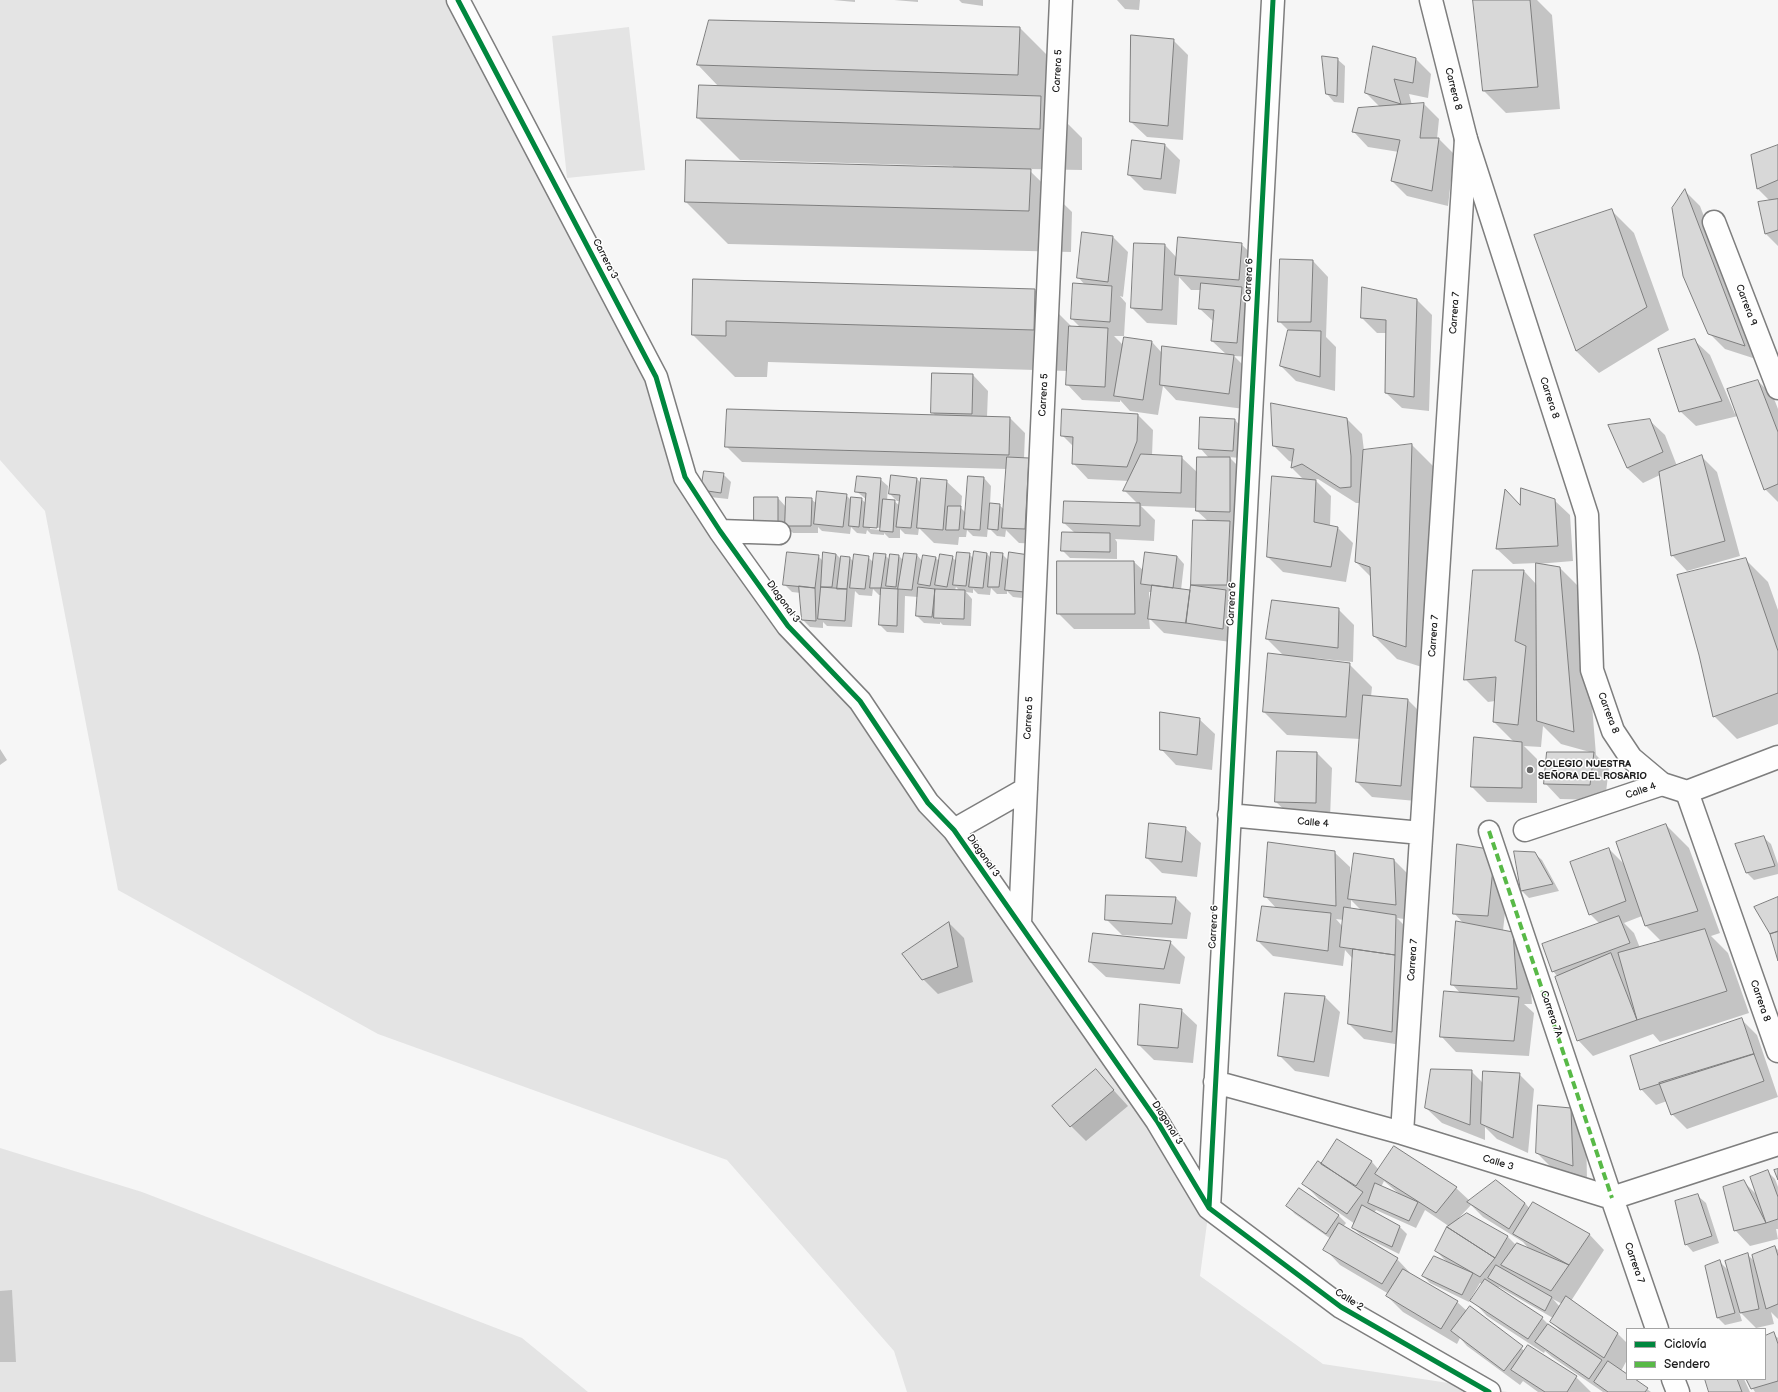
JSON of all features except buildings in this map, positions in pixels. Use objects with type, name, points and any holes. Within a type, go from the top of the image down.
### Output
[{"type":"street","name":"Carrera 3","points":[[458,0],[656,376],[685,477],[720,531]]},
{"type":"street","name":"Carrera 5","points":[[1020,923],[1061,0]]},
{"type":"street","name":"Carrera 6","points":[[1208,1208],[1273,0]]},
{"type":"street","name":"Carrera 8","points":[[1431,0],[1466,139],[1587,515],[1592,670],[1614,731],[1631,758],[1662,784]]},
{"type":"street","name":"Carrera 7","points":[[1402,1133],[1466,139]]},
{"type":"street","name":"Carrera 9","points":[[1714,222],[1778,388]]},
{"type":"street","points":[[720,531],[779,533]]},
{"type":"street","name":"Diagonal 3","points":[[720,531],[788,626],[860,701],[928,803],[954,830],[1157,1121],[1208,1208]]},
{"type":"street","points":[[1687,792],[1778,757]]},
{"type":"street","name":"Calle 4","points":[[1525,830],[1662,784],[1687,792]]},
{"type":"street","points":[[954,830],[1026,790]]},
{"type":"street","name":"Carrera 8","points":[[1687,792],[1778,1051]]},
{"type":"street","name":"Calle 4","points":[[1230,815],[1421,833]]},
{"type":"street","name":"Carrera 7A","points":[[1489,831],[1612,1198]]},
{"type":"street","name":"Calle 3","points":[[1215,1082],[1402,1133],[1612,1198]]},
{"type":"street","points":[[1612,1198],[1778,1144]]},
{"type":"street","name":"Carrera 7","points":[[1612,1198],[1656,1328]]},
{"type":"street","name":"Calle 2","points":[[1208,1208],[1341,1307],[1489,1392]]},
{"type":"street","points":[[1673,1380],[1678,1392]]},
{"type":"shaded area","points":[[0,0],[469,0],[656,377],[685,477],[720,531],[801,621],[860,701],[1209,1208],[1200,1276],[1323,1364],[1508,1392],[907,1392],[894,1351],[727,1160],[378,1034],[118,890],[45,511],[0,460]]},
{"type":"shaded area","points":[[629,27],[645,170],[567,178],[552,36]]},
{"type":"shaded area","points":[[0,1148],[142,1192],[522,1338],[588,1392],[0,1392]]},
{"type":"shaded area","points":[[12,1290],[16,1362],[0,1362],[0,1291]]},
{"type":"marked path","points":[[1489,831],[1612,1198]]},
{"type":"cycle path","points":[[458,0],[656,377],[685,477],[720,531],[788,626],[860,701],[928,803],[954,830],[1157,1121],[1209,1208],[1341,1307],[1489,1392]]},
{"type":"cycle path","points":[[1209,1208],[1273,0]]},
{"type":"place","name":"COLEGIO NUESTRA SEÑORA DEL ROSARIO","points":[[1530,770]]}]
